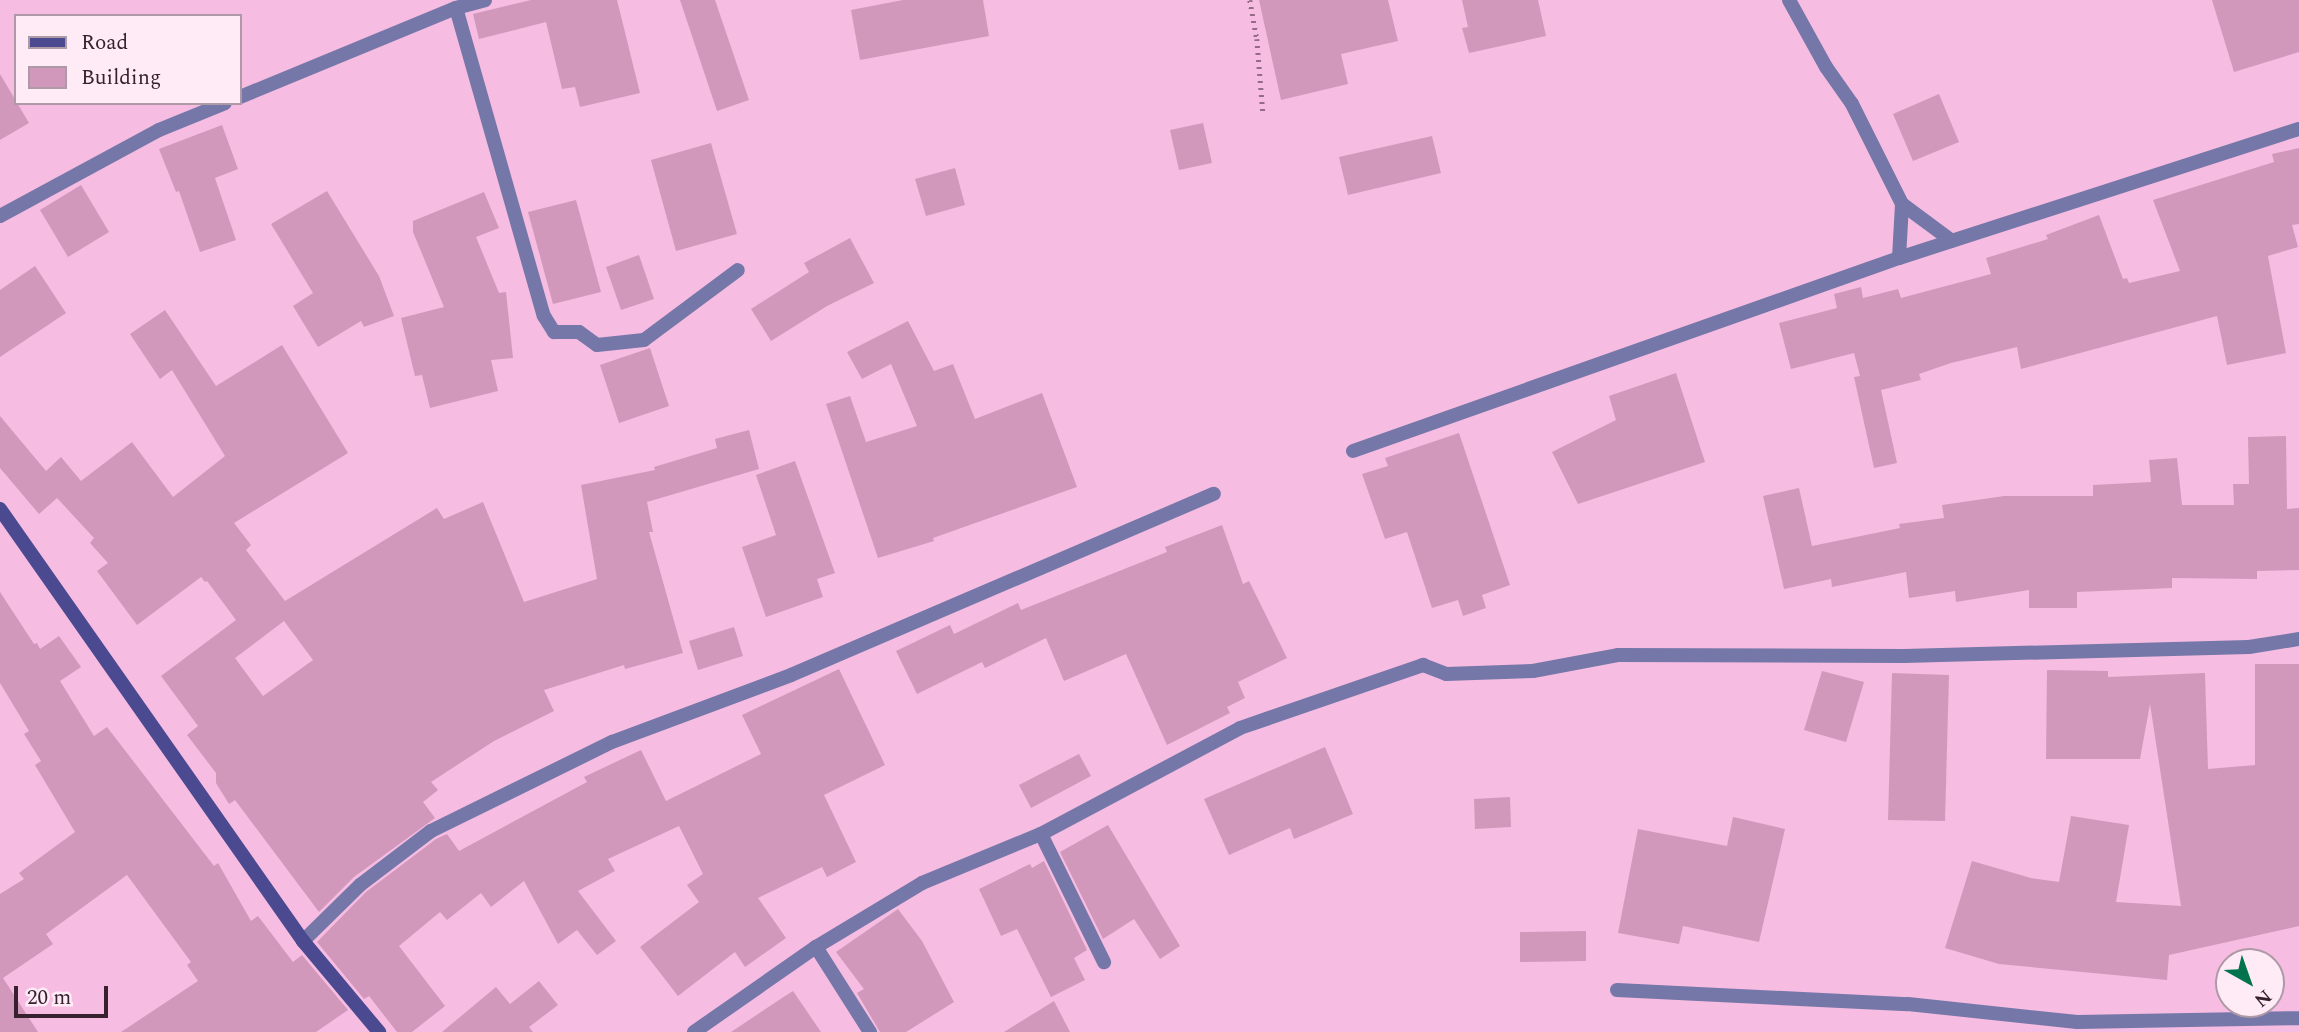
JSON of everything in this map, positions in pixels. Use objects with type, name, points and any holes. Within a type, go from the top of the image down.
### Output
[{"type":"street","points":[[242,96],[456,8],[485,0]]},
{"type":"street","points":[[1789,0],[1826,67],[1852,104],[1902,204],[1952,241]]},
{"type":"street","points":[[456,8],[544,316],[554,332],[579,332],[597,345],[644,340],[738,270]]},
{"type":"street","points":[[0,216],[159,130],[220,105]]},
{"type":"street","points":[[1353,451],[1899,258],[2299,129]]},
{"type":"street","points":[[1899,258],[1902,204]]},
{"type":"street","points":[[303,941],[360,885],[431,831],[612,742],[791,675],[1213,495]]},
{"type":"street","points":[[0,509],[303,941],[379,1032]]},
{"type":"street","points":[[694,1032],[816,947],[922,883],[1041,835],[1240,728],[1423,665],[1446,674],[1533,671],[1618,656],[1904,656],[2249,647],[2299,639]]},
{"type":"street","points":[[1041,835],[1104,962]]},
{"type":"street","points":[[816,947],[870,1032]]},
{"type":"street","points":[[1617,990],[1908,1004],[2075,1027],[2299,1018]]},
{"type":"path","points":[[1250,0],[1257,39],[1262,112]]},
{"type":"building","points":[[531,0],[617,0],[640,93],[580,107],[575,87],[562,89],[546,22],[479,39],[473,14]]},
{"type":"building","points":[[680,0],[715,0],[749,100],[717,111]]},
{"type":"building","points":[[903,0],[983,0],[989,36],[860,60],[851,10]]},
{"type":"building","points":[[1259,0],[1388,0],[1398,41],[1341,54],[1348,84],[1281,100]]},
{"type":"building","points":[[1462,0],[1538,0],[1546,36],[1469,53],[1462,28],[1468,27]]},
{"type":"building","points":[[2212,0],[2299,0],[2299,52],[2234,72]]},
{"type":"building","points":[[0,74],[14,98],[14,105],[18,105],[29,123],[0,140]]},
{"type":"building","points":[[1939,94],[1959,142],[1913,161],[1893,114]]},
{"type":"building","points":[[1203,123],[1212,163],[1179,170],[1170,130]]},
{"type":"building","points":[[222,125],[238,169],[215,178],[236,240],[200,252],[179,191],[176,192],[159,149]]},
{"type":"building","points":[[1432,136],[1441,173],[1348,195],[1339,157]]},
{"type":"building","points":[[711,143],[737,234],[676,251],[651,160]]},
{"type":"building","points":[[2299,148],[2299,224],[2292,225],[2298,247],[2268,256],[2286,353],[2227,365],[2217,316],[2021,369],[2017,347],[1951,363],[1919,374],[1921,380],[1881,390],[1897,463],[1874,468],[1854,377],[1860,376],[1854,353],[1791,369],[1779,323],[1837,308],[1834,294],[1861,287],[1863,298],[1898,289],[1901,298],[1991,274],[1986,258],[2048,239],[2046,235],[2099,215],[2123,279],[2127,278],[2129,283],[2180,271],[2153,200],[2274,162],[2272,154]]},
{"type":"building","points":[[955,168],[965,205],[926,216],[915,179]]},
{"type":"building","points":[[81,185],[109,232],[68,257],[40,210]]},
{"type":"building","points":[[327,191],[379,276],[394,316],[364,327],[361,321],[318,347],[293,306],[313,293],[271,224]]},
{"type":"building","points":[[484,192],[499,228],[476,237],[499,293],[506,292],[513,358],[491,360],[498,391],[430,408],[422,375],[415,376],[401,318],[444,307],[413,232],[413,221]]},
{"type":"building","points":[[576,200],[601,292],[553,304],[528,212]]},
{"type":"building","points":[[850,238],[874,283],[827,306],[771,341],[751,309],[809,272],[804,263]]},
{"type":"building","points":[[639,255],[654,299],[621,310],[606,267]]},
{"type":"building","points":[[35,266],[66,313],[0,357],[0,290]]},
{"type":"building","points":[[165,310],[216,386],[282,345],[348,453],[234,523],[251,545],[246,550],[285,601],[437,508],[444,519],[483,502],[524,602],[597,579],[581,485],[655,470],[654,467],[717,448],[715,439],[749,430],[759,469],[647,502],[653,532],[649,532],[683,653],[625,669],[624,665],[544,690],[554,711],[494,741],[431,782],[438,790],[423,802],[435,818],[354,877],[319,912],[235,800],[229,804],[216,783],[216,773],[187,735],[198,726],[161,676],[236,620],[207,581],[201,577],[137,625],[97,571],[108,563],[90,543],[94,538],[57,498],[39,514],[0,468],[0,416],[46,471],[61,457],[81,481],[132,442],[173,497],[225,456],[172,370],[160,379],[130,334]],"holes":[[[284,621],[313,660],[263,696],[235,658]]]},
{"type":"building","points":[[908,321],[934,371],[953,364],[975,419],[1042,393],[1077,487],[933,538],[934,541],[878,558],[826,404],[850,396],[866,442],[917,426],[891,364],[862,379],[847,352]]},
{"type":"building","points":[[650,348],[669,406],[619,423],[600,365]]},
{"type":"building","points":[[1676,373],[1705,462],[1578,504],[1552,452],[1616,420],[1609,396]]},
{"type":"building","points":[[1459,433],[1510,585],[1482,595],[1486,608],[1463,616],[1458,600],[1432,608],[1407,532],[1385,539],[1362,474],[1388,466],[1385,458]]},
{"type":"building","points":[[2286,436],[2287,509],[2299,508],[2299,570],[2257,571],[2257,579],[2172,578],[2172,588],[2077,592],[2077,608],[2029,608],[2029,590],[1956,602],[1955,591],[1909,598],[1906,572],[1832,587],[1831,579],[1784,589],[1763,496],[1799,488],[1812,546],[1900,528],[1899,524],[1944,518],[1942,505],[2004,496],[2093,496],[2093,485],[2151,482],[2149,460],[2177,458],[2182,505],[2234,505],[2233,484],[2249,484],[2248,437]]},
{"type":"building","points":[[795,461],[835,573],[817,579],[823,597],[766,617],[742,547],[776,535],[756,475]]},
{"type":"building","points":[[1222,525],[1243,584],[1249,581],[1287,658],[1238,682],[1245,698],[1227,707],[1230,713],[1167,745],[1126,654],[1064,681],[1046,638],[985,668],[982,662],[917,694],[896,651],[950,625],[954,634],[1018,603],[1021,610],[1167,552],[1165,547]]},
{"type":"building","points":[[0,592],[34,644],[37,643],[40,649],[59,636],[81,667],[60,681],[94,736],[107,727],[214,866],[218,863],[251,921],[258,916],[293,962],[302,955],[348,1010],[316,1032],[121,1032],[198,981],[187,965],[191,962],[127,875],[46,934],[53,944],[3,978],[38,1032],[0,1032],[0,894],[24,879],[19,873],[75,832],[35,765],[41,761],[24,734],[29,731],[0,683]]},
{"type":"building","points":[[734,627],[743,656],[698,670],[689,641]]},
{"type":"building","points":[[2255,664],[2299,664],[2299,926],[2169,955],[2167,980],[1999,964],[1945,948],[1972,861],[2031,878],[2059,882],[2071,816],[2129,825],[2116,902],[2181,906],[2150,704],[2140,759],[2046,759],[2047,670],[2108,671],[2108,677],[2205,673],[2208,769],[2255,765]]},
{"type":"building","points":[[839,669],[885,765],[824,795],[856,862],[827,877],[822,867],[758,898],[786,938],[745,967],[735,952],[678,996],[640,947],[699,902],[687,885],[703,874],[679,826],[608,859],[615,871],[578,891],[616,941],[597,955],[577,930],[558,944],[524,881],[491,907],[481,893],[447,920],[440,912],[399,946],[445,1006],[412,1032],[397,1032],[369,996],[364,999],[317,942],[366,892],[436,839],[447,834],[459,851],[587,782],[584,777],[641,750],[666,801],[761,754],[742,715]]},
{"type":"building","points":[[1822,671],[1864,682],[1846,742],[1804,730]]},
{"type":"building","points":[[1892,673],[1949,675],[1945,821],[1888,820]]},
{"type":"building","points":[[1325,747],[1353,814],[1294,839],[1290,828],[1229,855],[1204,799]]},
{"type":"building","points":[[1079,754],[1091,776],[1031,808],[1019,785]]},
{"type":"building","points":[[1510,797],[1511,827],[1475,829],[1474,799]]},
{"type":"building","points":[[1733,817],[1785,829],[1759,942],[1683,926],[1679,944],[1618,933],[1638,829],[1727,846]]},
{"type":"building","points":[[1108,825],[1180,946],[1160,959],[1134,919],[1103,939],[1060,852]]},
{"type":"building","points":[[1044,861],[1087,950],[1074,958],[1085,980],[1051,997],[1017,929],[1001,936],[979,889],[1030,864],[1032,868]]},
{"type":"building","points":[[898,909],[922,941],[954,1002],[906,1032],[880,1032],[857,993],[864,989],[836,952]]},
{"type":"building","points":[[1586,931],[1586,961],[1520,962],[1520,932]]},
{"type":"building","points":[[539,981],[558,1005],[529,1027],[533,1032],[442,1032],[496,987],[510,1004]]},
{"type":"building","points":[[793,991],[821,1032],[731,1032],[782,998]]},
{"type":"building","points":[[1054,1001],[1070,1032],[1004,1032]]}]
